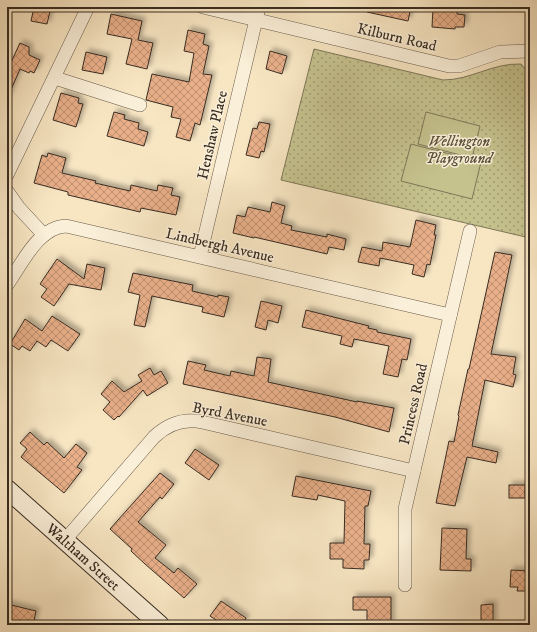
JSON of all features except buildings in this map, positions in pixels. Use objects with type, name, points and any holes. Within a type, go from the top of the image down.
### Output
[{"type":"main road","name":"Waltham Street","points":[[9,494],[64,540],[160,625]]},
{"type":"street","points":[[7,175],[88,7]]},
{"type":"street","name":"Kilburn Road","points":[[203,7],[449,66],[459,66],[500,52],[530,51]]},
{"type":"street","name":"Henshaw Place","points":[[200,256],[259,7]]},
{"type":"street","points":[[55,78],[140,105]]},
{"type":"street","points":[[7,191],[18,208],[44,235],[7,285]]},
{"type":"street","name":"Lindbergh Avenue","points":[[44,235],[57,228],[72,227],[450,315]]},
{"type":"street","name":"Princess Road","points":[[405,585],[405,514],[470,231]]},
{"type":"street","name":"Byrd Avenue","points":[[64,540],[154,437],[166,426],[180,421],[202,422],[414,471]]},
{"type":"green space","name":"Wellington Playground","points":[[314,49],[443,80],[463,77],[510,64],[521,64],[530,75],[530,238],[281,180]]},
{"type":"green space","points":[[426,112],[480,126],[472,158],[418,144]]},
{"type":"green space","points":[[411,144],[481,162],[472,199],[401,181]]}]
